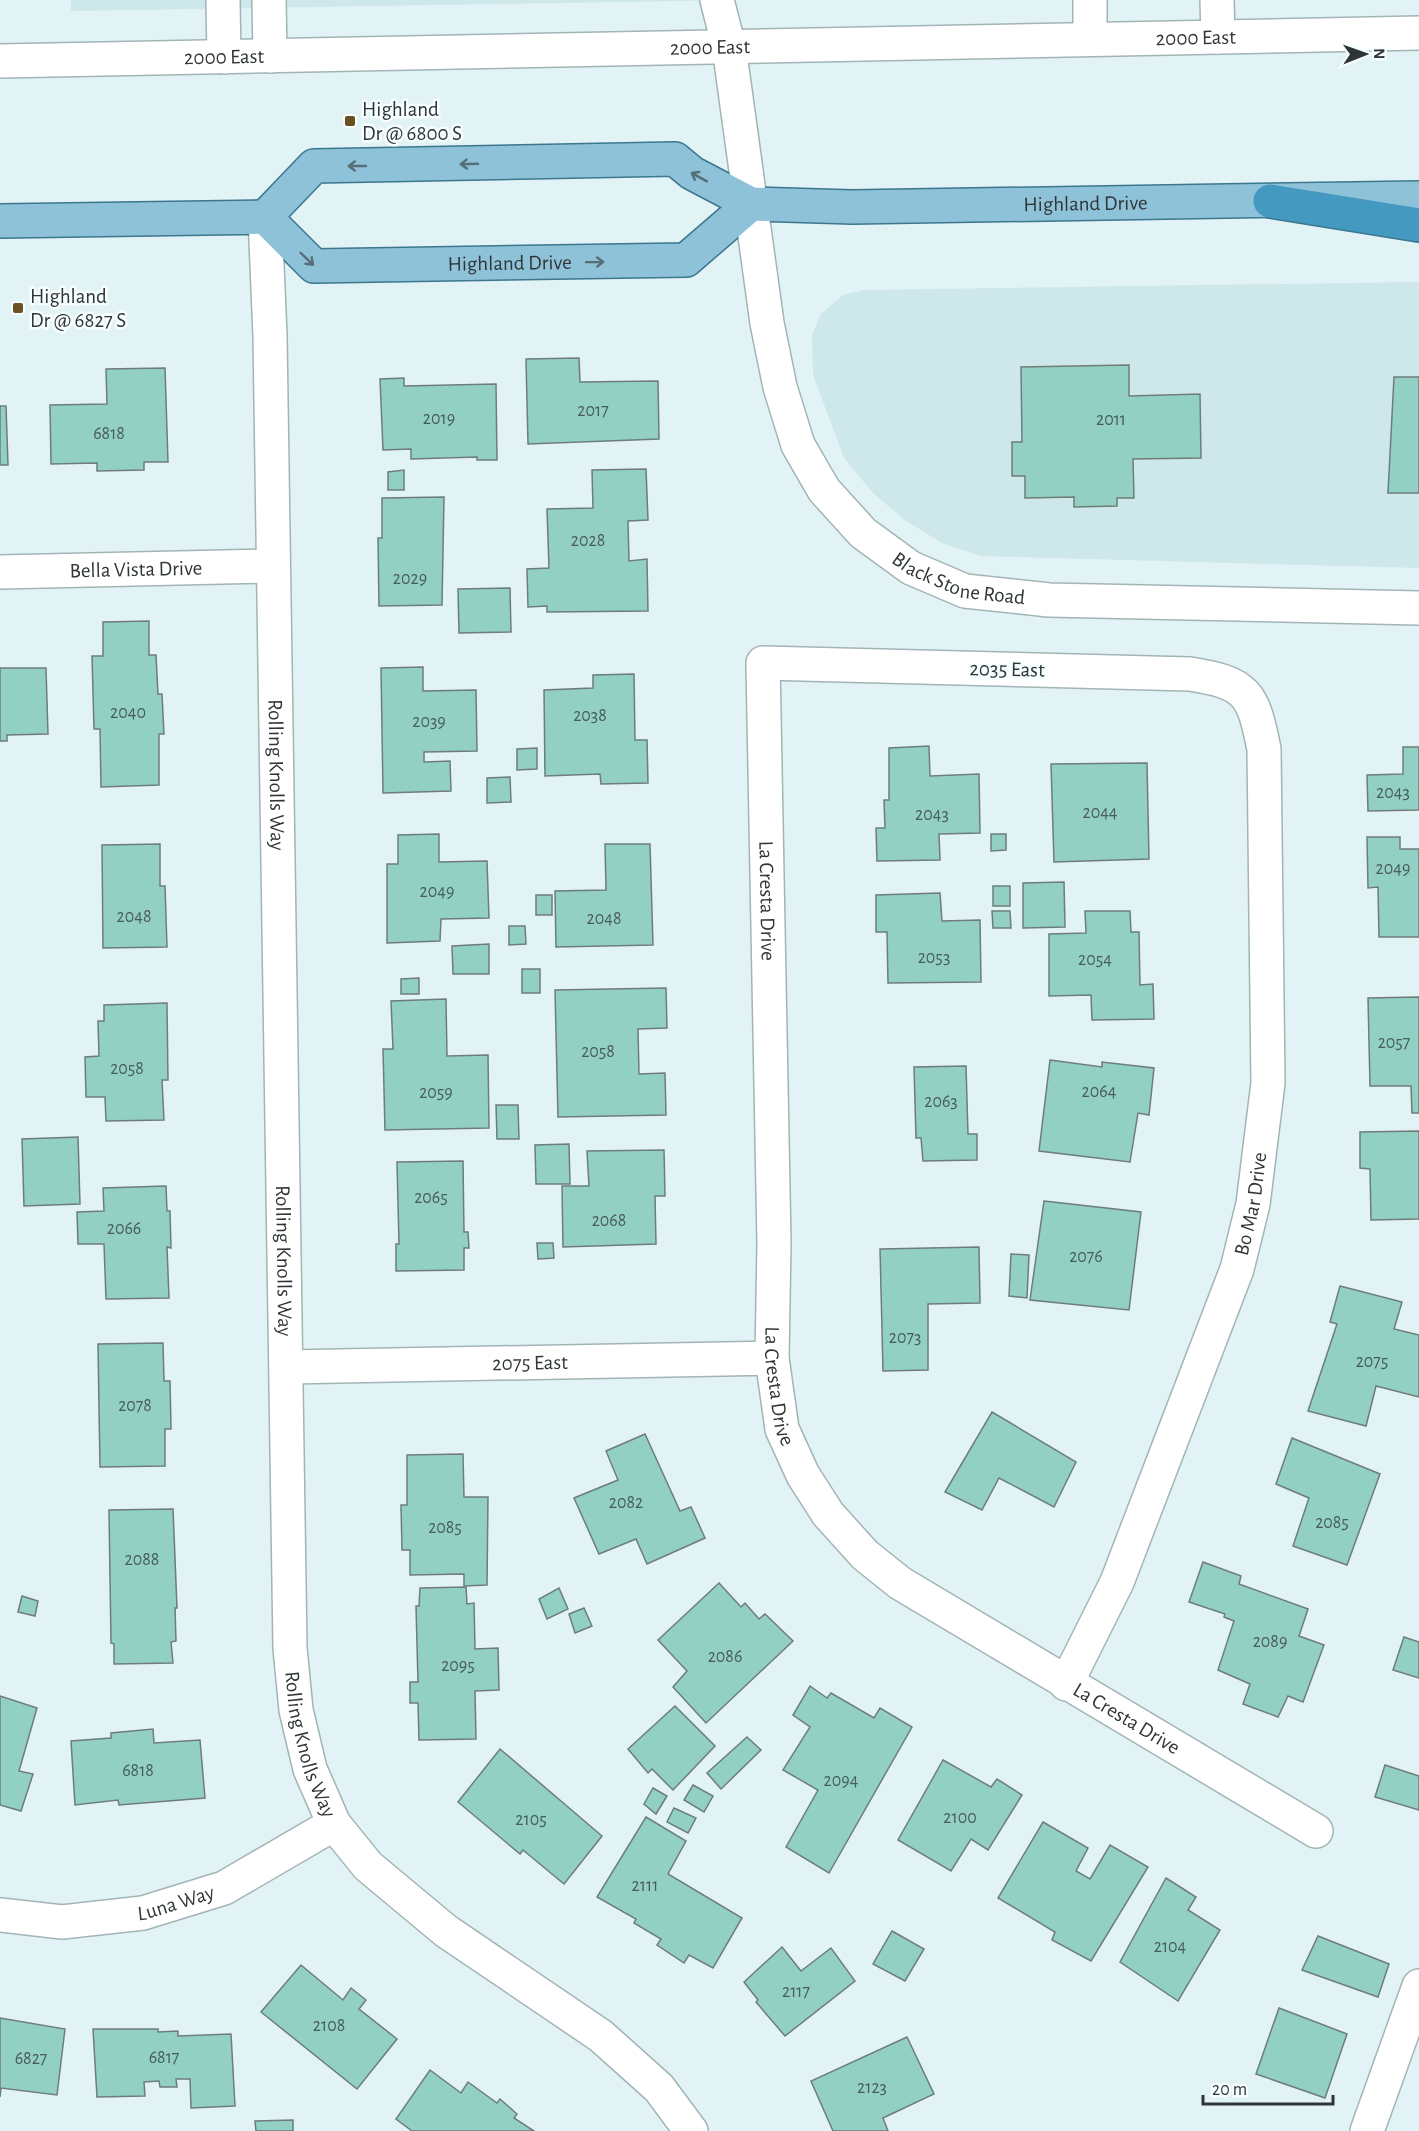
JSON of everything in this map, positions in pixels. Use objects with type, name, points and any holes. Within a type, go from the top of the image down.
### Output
[{"type":"highway","points":[[1270,201],[1419,225]]},
{"type":"main road","name":"Highland Drive","points":[[751,204],[686,260],[314,266],[265,218],[314,166],[675,159],[692,174],[751,204],[852,207],[1419,198]]},
{"type":"main road","points":[[0,221],[265,218]]},
{"type":"street","points":[[223,0],[224,57]]},
{"type":"street","points":[[269,0],[270,56]]},
{"type":"street","points":[[717,0],[729,47],[751,204]]},
{"type":"street","points":[[1090,0],[1090,39]]},
{"type":"street","points":[[1217,0],[1218,37]]},
{"type":"street","name":"2000 East","points":[[0,61],[1419,33]]},
{"type":"street","name":"Black Stone Road","points":[[751,204],[767,323],[780,387],[798,445],[824,490],[863,533],[911,568],[965,591],[1049,600],[1419,608]]},
{"type":"street","name":"Rolling Knolls Way","points":[[265,218],[270,336],[290,1648],[296,1710],[310,1769],[334,1824],[368,1866],[446,1931],[601,2036],[659,2088],[691,2131]]},
{"type":"street","name":"Bella Vista Drive","points":[[0,572],[272,566]]},
{"type":"street","name":"2035 East","points":[[763,663],[1190,674],[1224,679],[1246,694]]},
{"type":"street","name":"La Cresta Drive","points":[[763,663],[774,1244],[772,1358],[782,1429],[803,1475],[828,1514],[865,1555],[900,1583],[1316,1831]]},
{"type":"street","name":"Bo Mar Drive","points":[[1066,1684],[1117,1582],[1237,1269],[1253,1204],[1268,1083],[1264,749],[1258,718],[1246,694]]},
{"type":"street","name":"2075 East","points":[[287,1367],[772,1358]]},
{"type":"street","name":"Luna Way","points":[[0,1915],[62,1922],[144,1913],[224,1888],[334,1824]]},
{"type":"street","points":[[1367,2131],[1419,1986]]},
{"type":"shaded area","points":[[71,0],[745,0],[71,11]]},
{"type":"shaded area","points":[[1419,282],[1419,568],[981,556],[942,543],[903,519],[872,492],[844,458],[813,375],[812,335],[821,314],[843,295],[864,290]]},
{"type":"building","points":[[579,358],[580,382],[658,381],[659,439],[528,444],[526,359]]},
{"type":"building","points":[[1129,365],[1129,396],[1200,394],[1201,458],[1133,459],[1134,498],[1117,498],[1117,506],[1074,507],[1074,497],[1025,498],[1025,476],[1012,476],[1012,442],[1022,442],[1021,367]]},
{"type":"building","points":[[165,368],[168,462],[144,462],[144,470],[97,471],[97,463],[51,464],[50,405],[107,404],[106,369]]},
{"type":"building","points":[[1394,377],[1419,377],[1419,493],[1388,493]]},
{"type":"building","points":[[404,378],[404,386],[496,384],[497,460],[477,460],[477,457],[411,459],[411,449],[383,450],[380,379]]},
{"type":"building","points":[[0,406],[6,406],[8,465],[0,465]]},
{"type":"building","points":[[646,469],[648,520],[628,521],[629,561],[647,559],[648,611],[547,612],[547,606],[528,607],[527,569],[549,568],[547,509],[593,508],[592,470]]},
{"type":"building","points":[[404,470],[404,490],[388,490],[388,472]]},
{"type":"building","points":[[444,497],[442,605],[379,606],[378,538],[382,538],[382,498]]},
{"type":"building","points":[[510,588],[511,632],[459,633],[458,589]]},
{"type":"building","points":[[149,621],[149,655],[156,655],[158,694],[162,694],[164,734],[159,734],[159,785],[101,787],[100,729],[94,729],[92,656],[103,656],[103,622]]},
{"type":"building","points":[[423,667],[423,691],[476,690],[477,751],[424,752],[424,762],[450,761],[451,791],[383,793],[381,668]]},
{"type":"building","points":[[0,668],[46,668],[48,734],[7,735],[7,741],[0,741]]},
{"type":"building","points":[[634,674],[635,740],[647,740],[648,783],[601,784],[600,774],[545,776],[544,690],[593,688],[593,675]]},
{"type":"building","points":[[929,746],[930,776],[979,774],[980,833],[939,834],[940,860],[877,861],[876,828],[885,828],[884,800],[889,800],[889,748]]},
{"type":"building","points":[[1403,747],[1419,747],[1419,810],[1368,811],[1367,775],[1403,774]]},
{"type":"building","points":[[537,748],[537,769],[517,770],[517,749]]},
{"type":"building","points":[[1147,763],[1149,859],[1054,862],[1051,764]]},
{"type":"building","points":[[510,777],[511,802],[487,803],[487,778]]},
{"type":"building","points":[[439,834],[439,862],[487,861],[489,918],[441,919],[440,941],[387,943],[387,864],[398,864],[398,835]]},
{"type":"building","points":[[991,834],[1006,834],[1006,850],[991,851]]},
{"type":"building","points":[[1367,837],[1400,837],[1400,849],[1419,849],[1419,937],[1379,937],[1378,887],[1368,888]]},
{"type":"building","points":[[160,844],[160,886],[165,886],[167,947],[103,948],[102,845]]},
{"type":"building","points":[[605,844],[650,844],[653,945],[556,947],[555,891],[606,890]]},
{"type":"building","points":[[1064,882],[1065,927],[1023,928],[1023,883]]},
{"type":"building","points":[[993,886],[1010,886],[1010,906],[993,906]]},
{"type":"building","points":[[940,893],[942,921],[980,920],[981,982],[888,983],[887,932],[876,932],[876,895]]},
{"type":"building","points":[[536,895],[552,895],[552,915],[536,915]]},
{"type":"building","points":[[992,911],[1010,911],[1011,928],[993,928]]},
{"type":"building","points":[[1085,911],[1130,911],[1131,932],[1139,932],[1140,985],[1153,984],[1154,1019],[1092,1020],[1091,995],[1049,996],[1049,934],[1086,933]]},
{"type":"building","points":[[509,926],[525,926],[526,944],[509,945]]},
{"type":"building","points":[[489,944],[489,974],[453,974],[452,946]]},
{"type":"building","points":[[522,969],[540,969],[540,993],[522,993]]},
{"type":"building","points":[[419,978],[419,994],[401,994],[401,979]]},
{"type":"building","points":[[666,988],[667,1028],[638,1029],[639,1074],[665,1073],[666,1115],[558,1117],[555,990]]},
{"type":"building","points":[[1419,997],[1419,1113],[1412,1113],[1411,1086],[1370,1086],[1368,998]]},
{"type":"building","points":[[446,999],[447,1056],[488,1055],[489,1128],[385,1130],[383,1049],[393,1049],[391,1001]]},
{"type":"building","points":[[167,1003],[168,1080],[162,1080],[164,1120],[106,1121],[105,1097],[86,1097],[85,1057],[99,1056],[98,1021],[104,1021],[104,1005]]},
{"type":"building","points":[[1050,1060],[1102,1067],[1102,1062],[1154,1068],[1149,1115],[1138,1113],[1130,1162],[1039,1151]]},
{"type":"building","points":[[966,1066],[968,1134],[977,1134],[977,1160],[923,1161],[921,1138],[916,1138],[914,1067]]},
{"type":"building","points":[[496,1105],[518,1105],[519,1139],[497,1139]]},
{"type":"building","points":[[1419,1131],[1419,1219],[1371,1220],[1370,1169],[1360,1168],[1360,1132]]},
{"type":"building","points":[[78,1137],[80,1204],[24,1206],[22,1139]]},
{"type":"building","points":[[569,1144],[570,1184],[536,1184],[535,1145]]},
{"type":"building","points":[[664,1150],[665,1196],[655,1196],[656,1244],[563,1247],[562,1186],[589,1186],[587,1151]]},
{"type":"building","points":[[463,1161],[464,1232],[468,1232],[469,1248],[464,1248],[464,1270],[396,1271],[396,1244],[399,1244],[397,1162]]},
{"type":"building","points":[[166,1186],[167,1211],[170,1211],[171,1248],[167,1247],[169,1298],[106,1299],[104,1244],[78,1244],[77,1212],[104,1211],[103,1188]]},
{"type":"building","points":[[1044,1201],[1141,1212],[1129,1310],[1030,1300]]},
{"type":"building","points":[[537,1243],[553,1243],[554,1258],[538,1259]]},
{"type":"building","points":[[979,1247],[980,1303],[928,1304],[928,1370],[883,1371],[880,1249]]},
{"type":"building","points":[[1011,1254],[1029,1255],[1027,1298],[1009,1296]]},
{"type":"building","points":[[1340,1286],[1402,1302],[1394,1329],[1419,1335],[1419,1397],[1376,1386],[1366,1426],[1308,1411],[1337,1324],[1330,1322]]},
{"type":"building","points":[[163,1343],[164,1381],[170,1381],[171,1429],[165,1429],[165,1466],[100,1467],[98,1344]]},
{"type":"building","points":[[992,1412],[1076,1462],[1054,1507],[999,1478],[982,1510],[945,1492]]},
{"type":"building","points":[[645,1434],[680,1511],[691,1507],[705,1538],[647,1564],[636,1539],[599,1554],[574,1498],[618,1480],[606,1451]]},
{"type":"building","points":[[1292,1438],[1380,1474],[1347,1565],[1293,1546],[1309,1498],[1276,1484]]},
{"type":"building","points":[[463,1454],[464,1497],[488,1497],[487,1585],[464,1586],[464,1574],[410,1575],[410,1550],[402,1550],[401,1505],[407,1505],[407,1455]]},
{"type":"building","points":[[173,1509],[177,1608],[175,1608],[176,1641],[171,1642],[173,1663],[114,1664],[114,1644],[111,1643],[109,1510]]},
{"type":"building","points":[[1203,1562],[1241,1576],[1239,1584],[1308,1609],[1299,1636],[1324,1645],[1303,1702],[1288,1696],[1278,1717],[1243,1704],[1250,1684],[1218,1670],[1234,1621],[1224,1617],[1225,1614],[1189,1602]]},
{"type":"building","points":[[719,1583],[741,1607],[745,1603],[759,1619],[765,1614],[793,1641],[706,1723],[673,1687],[687,1671],[658,1640]]},
{"type":"building","points":[[466,1587],[467,1604],[474,1603],[475,1649],[498,1648],[499,1690],[475,1691],[476,1739],[419,1740],[418,1703],[410,1703],[410,1682],[418,1682],[416,1606],[419,1606],[420,1588]]},
{"type":"building","points":[[559,1588],[568,1609],[547,1619],[539,1599]]},
{"type":"building","points":[[22,1596],[38,1601],[35,1616],[18,1612]]},
{"type":"building","points":[[584,1608],[592,1626],[575,1633],[569,1614]]},
{"type":"building","points":[[1404,1637],[1419,1642],[1419,1678],[1393,1670]]},
{"type":"building","points":[[810,1686],[827,1698],[831,1693],[874,1718],[880,1708],[912,1727],[829,1873],[786,1847],[818,1790],[783,1770],[810,1727],[793,1715]]},
{"type":"building","points":[[0,1696],[37,1708],[19,1771],[33,1774],[21,1811],[0,1805]]},
{"type":"building","points":[[675,1706],[715,1746],[673,1790],[652,1769],[648,1773],[628,1749]]},
{"type":"building","points":[[153,1729],[154,1743],[200,1740],[205,1798],[119,1805],[118,1800],[75,1805],[71,1741],[111,1738],[111,1733]]},
{"type":"building","points":[[747,1737],[761,1750],[721,1789],[707,1773]]},
{"type":"building","points":[[500,1749],[602,1836],[564,1884],[523,1850],[520,1854],[458,1802]]},
{"type":"building","points":[[943,1760],[991,1787],[997,1779],[1022,1795],[988,1850],[971,1839],[951,1871],[898,1840]]},
{"type":"building","points":[[1385,1765],[1419,1776],[1419,1810],[1375,1797]]},
{"type":"building","points":[[693,1785],[713,1796],[704,1812],[684,1800]]},
{"type":"building","points":[[653,1788],[667,1796],[656,1814],[644,1804]]},
{"type":"building","points":[[674,1808],[696,1818],[688,1833],[667,1822]]},
{"type":"building","points":[[646,1817],[686,1841],[668,1874],[742,1918],[713,1968],[689,1955],[684,1963],[657,1945],[661,1939],[634,1923],[636,1919],[597,1897]]},
{"type":"building","points":[[1043,1822],[1088,1848],[1076,1871],[1090,1879],[1110,1845],[1148,1867],[1091,1961],[1052,1940],[1055,1932],[998,1898]]},
{"type":"building","points":[[1166,1878],[1196,1897],[1188,1910],[1220,1930],[1178,2001],[1120,1962]]},
{"type":"building","points":[[892,1931],[924,1949],[905,1981],[873,1964]]},
{"type":"building","points":[[1318,1936],[1389,1964],[1378,1997],[1302,1970]]},
{"type":"building","points":[[782,1947],[801,1971],[831,1948],[855,1981],[785,2036],[756,2002],[758,2000],[744,1982]]},
{"type":"building","points":[[301,1965],[343,2000],[351,1988],[366,2000],[359,2009],[397,2039],[357,2089],[261,2012]]},
{"type":"building","points":[[1279,2008],[1347,2034],[1325,2098],[1256,2074]]},
{"type":"building","points":[[0,2018],[65,2029],[57,2095],[1,2088],[0,2097]]},
{"type":"building","points":[[93,2029],[158,2029],[158,2032],[178,2031],[178,2036],[231,2034],[235,2106],[191,2108],[190,2079],[176,2079],[177,2087],[160,2087],[159,2081],[144,2082],[145,2096],[97,2097]]},
{"type":"building","points":[[907,2037],[934,2094],[883,2118],[888,2131],[833,2131],[811,2081]]},
{"type":"building","points":[[430,2070],[461,2093],[468,2082],[497,2103],[500,2099],[517,2114],[514,2118],[534,2131],[412,2131],[396,2119]]},
{"type":"building","points":[[293,2120],[293,2131],[256,2131],[255,2121]]},
{"type":"place","name":"Highland Dr @ 6800 S","points":[[350,121]]},
{"type":"place","name":"Highland Dr @ 6827 S","points":[[18,308]]}]
